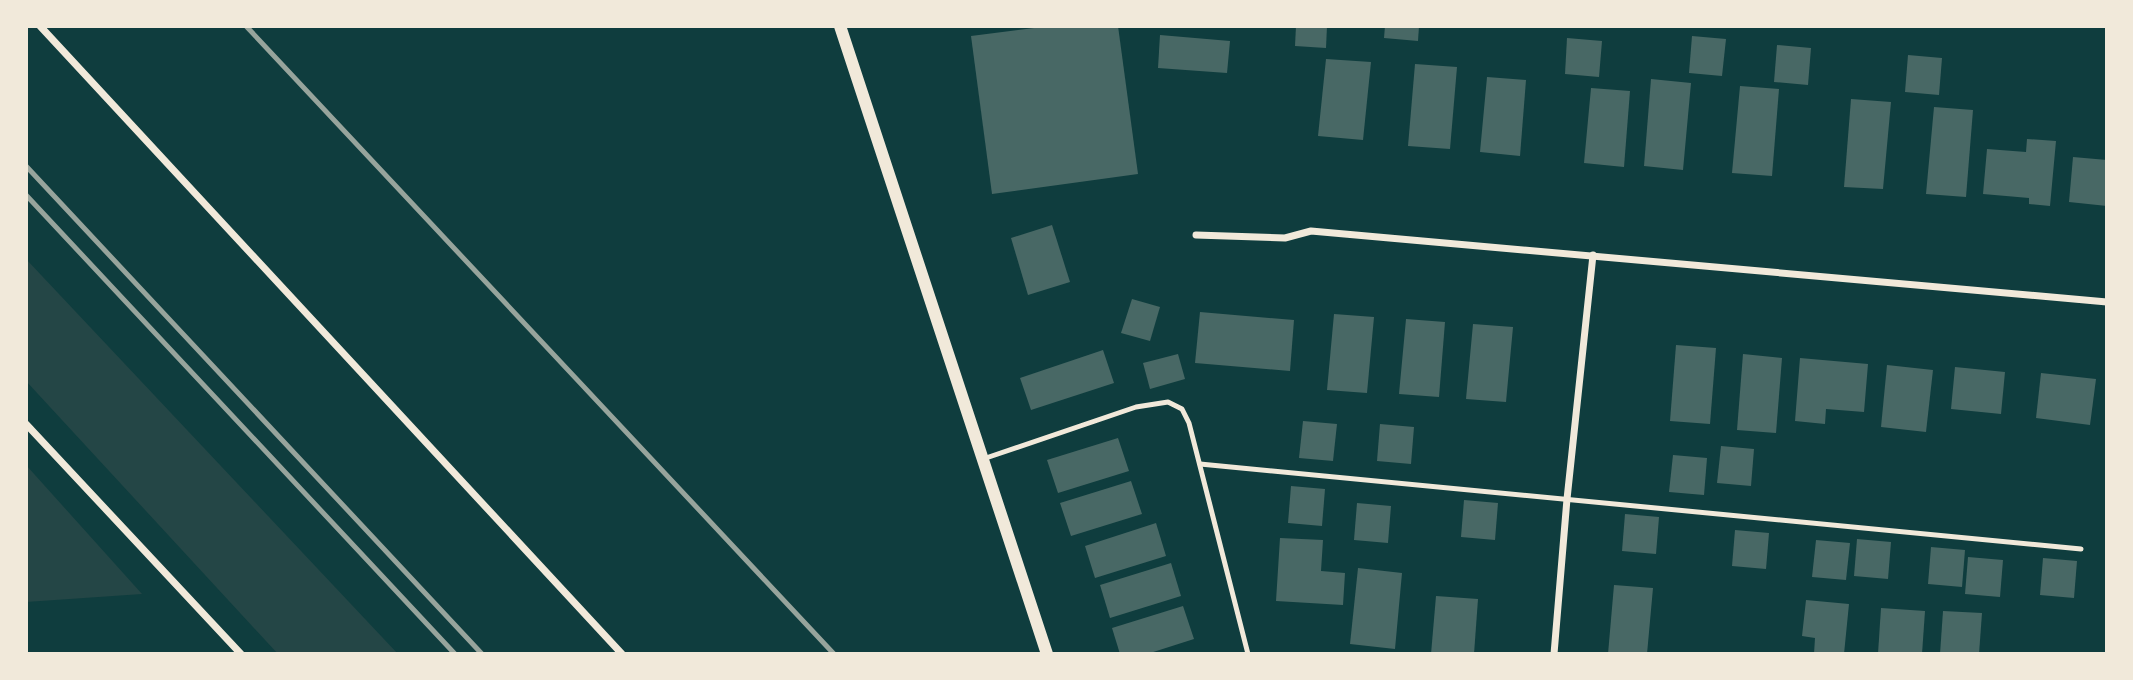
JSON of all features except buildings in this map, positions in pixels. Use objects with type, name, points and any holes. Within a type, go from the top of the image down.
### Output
[{"type":"street","points":[[40,26],[622,654]]},
{"type":"street","points":[[840,26],[1047,654]]},
{"type":"street","points":[[1196,235],[1285,238],[1311,230],[2107,302]]},
{"type":"street","points":[[1554,654],[1567,499],[1593,255]]},
{"type":"street","points":[[26,425],[241,654]]},
{"type":"lane","points":[[983,459],[1136,407],[1168,402],[1182,409],[1189,423],[1248,654]]},
{"type":"lane","points":[[1200,464],[2081,549]]},
{"type":"shaded area","points":[[26,259],[398,654],[278,654],[26,381]]},
{"type":"shaded area","points":[[26,465],[142,594],[26,602]]},
{"type":"railway","points":[[246,26],[834,654]]},
{"type":"railway","points":[[26,166],[482,654]]},
{"type":"railway","points":[[26,195],[455,654]]}]
